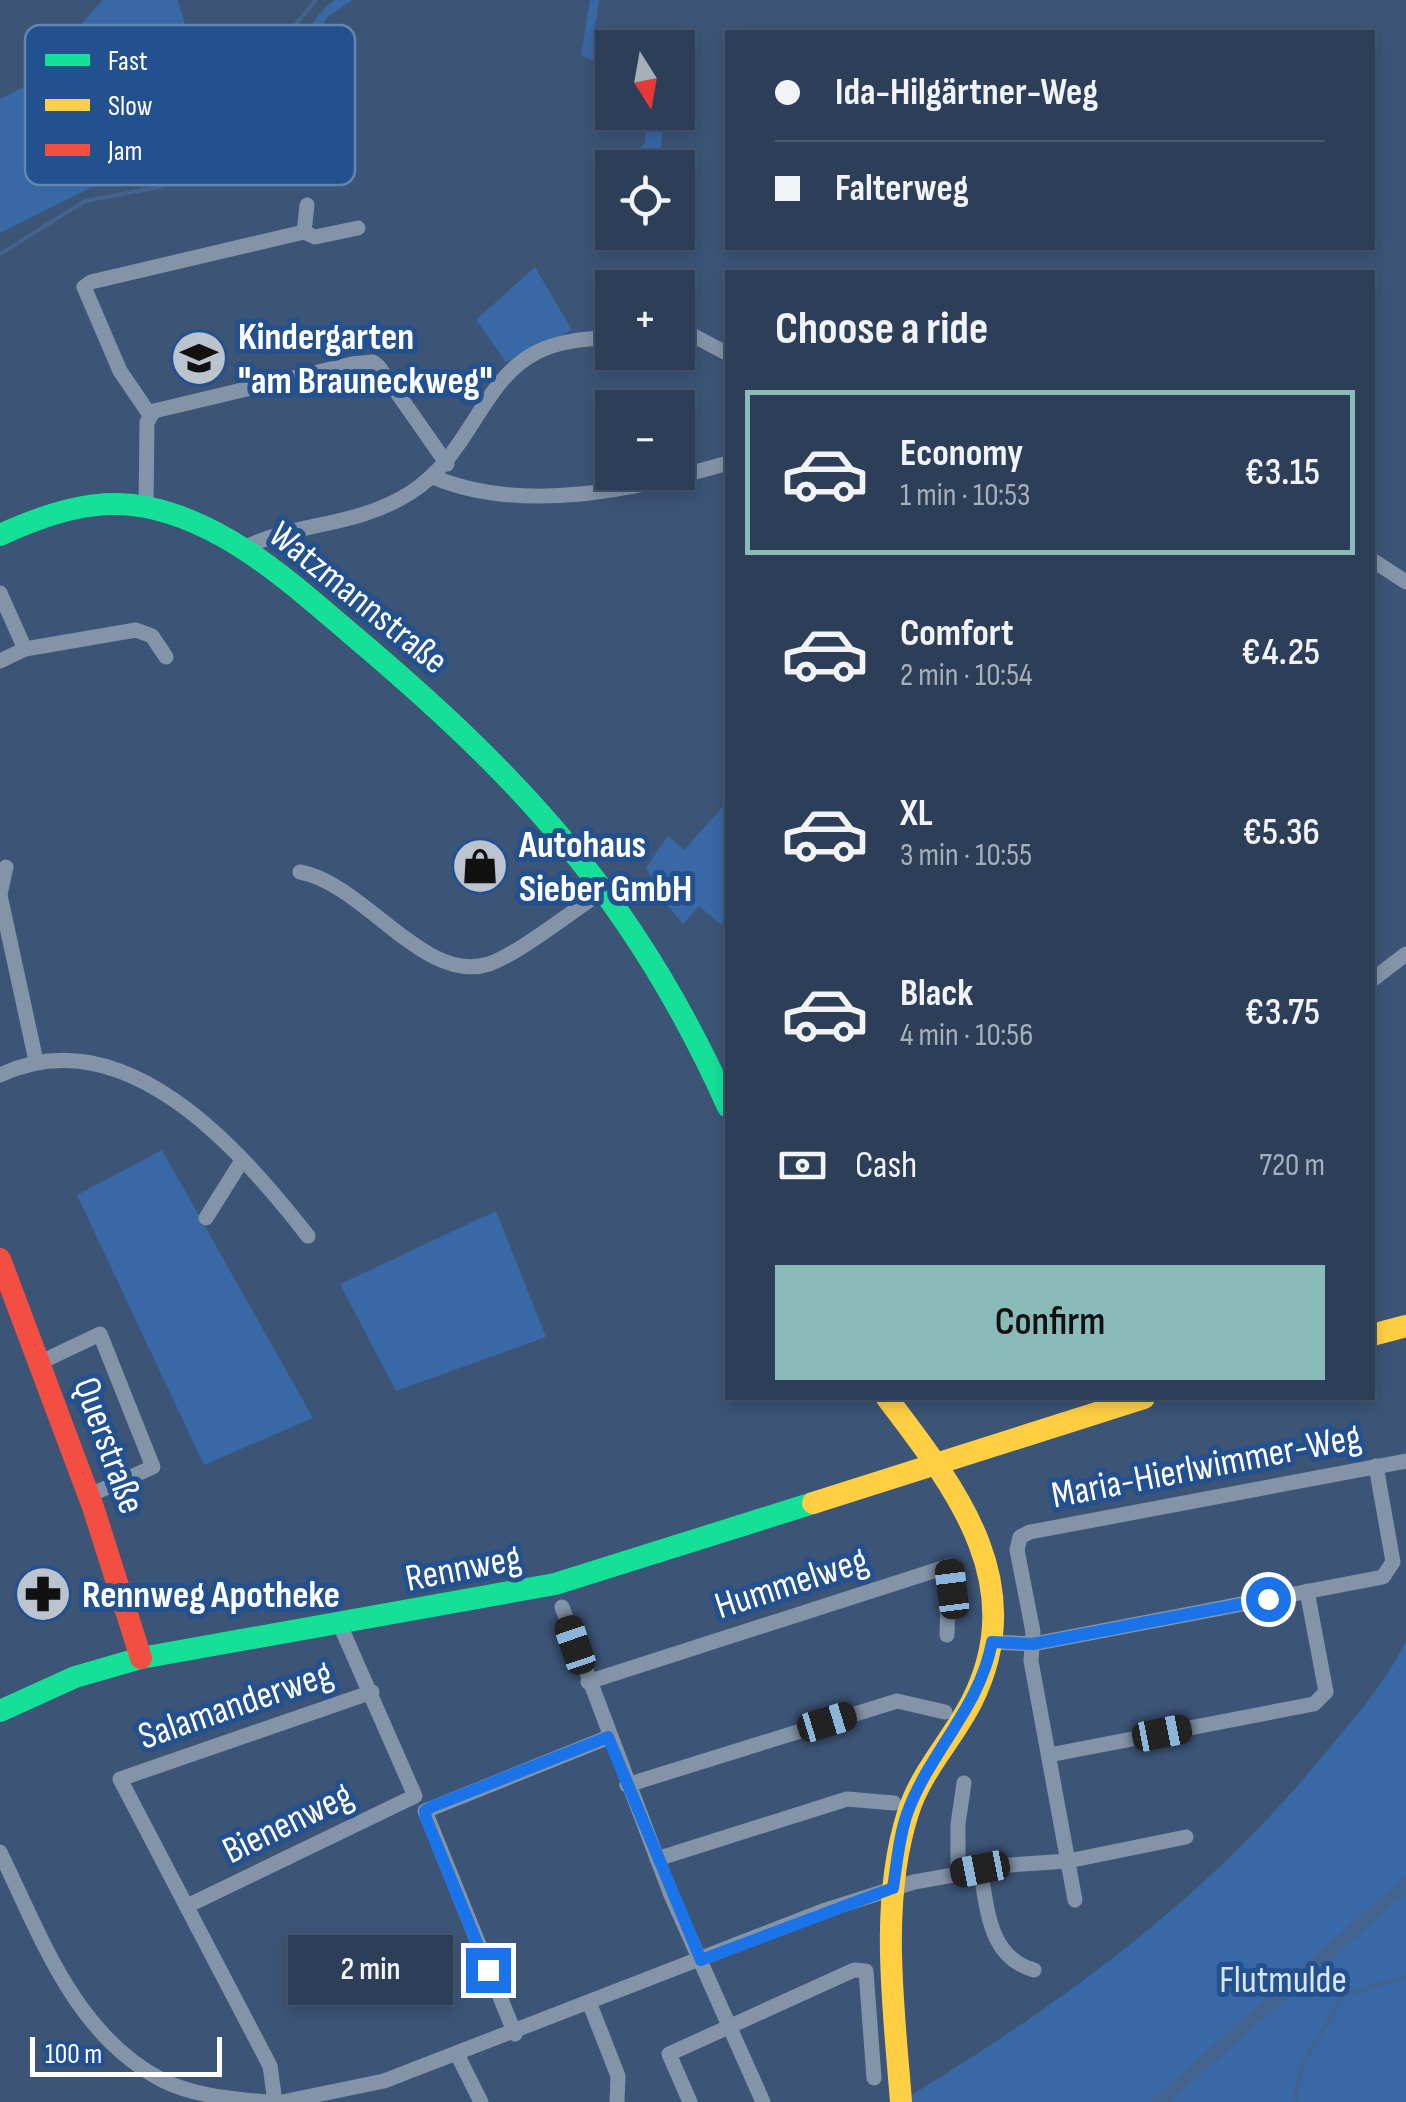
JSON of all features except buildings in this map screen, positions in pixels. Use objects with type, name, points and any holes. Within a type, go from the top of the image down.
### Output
[{"type":"main road","name":"Watzmannstraße","points":[[0,535],[82,506],[146,507],[189,519],[244,548],[472,736],[544,811],[607,888],[688,1018],[725,1100]]},
{"type":"main road","name":"Querstraße","points":[[0,1259],[7,1297],[43,1362],[116,1568],[141,1658]]},
{"type":"main road","points":[[1375,1333],[1406,1326]]},
{"type":"main road","points":[[888,1400],[964,1501],[982,1541],[989,1572],[992,1642],[972,1702],[927,1771],[908,1812],[893,1888],[900,2094]]},
{"type":"main road","name":"Rennweg","points":[[0,1712],[63,1681],[141,1658],[340,1626],[555,1584],[1137,1400]]},
{"type":"main road","points":[[890,1476],[911,1430]]},
{"type":"main road","points":[[964,1501],[968,1472],[986,1446]]},
{"type":"street","points":[[304,232],[308,205]]},
{"type":"street","points":[[146,507],[150,415],[120,371],[84,288],[91,282],[304,232],[315,238],[358,228]]},
{"type":"street","points":[[695,337],[725,352]]},
{"type":"street","points":[[244,548],[267,538],[360,517],[433,477],[447,464],[498,385],[524,361],[553,346],[595,340]]},
{"type":"street","points":[[150,415],[291,378],[373,362],[447,464]]},
{"type":"street","points":[[433,477],[472,490],[600,494],[660,483],[725,464]]},
{"type":"street","points":[[1375,562],[1406,582]]},
{"type":"street","points":[[0,593],[25,649]]},
{"type":"street","points":[[0,661],[25,649],[136,630],[152,636],[166,657]]},
{"type":"street","points":[[6,867],[0,894],[36,1060]]},
{"type":"street","points":[[300,872],[338,884],[436,960],[455,967],[492,964],[607,888]]},
{"type":"street","points":[[1375,978],[1406,954]]},
{"type":"street","points":[[0,1075],[36,1060],[90,1062],[147,1082],[194,1116],[308,1236]]},
{"type":"street","points":[[206,1218],[241,1162]]},
{"type":"street","points":[[43,1362],[100,1334],[153,1467],[90,1495]]},
{"type":"street","name":"Maria-Hierlwimmer-Weg","points":[[1033,1644],[1017,1550],[1020,1537],[1030,1532],[1406,1461]]},
{"type":"street","points":[[992,1642],[1033,1644],[1383,1577],[1392,1569],[1376,1466]]},
{"type":"street","name":"Hummelweg","points":[[588,1682],[949,1566],[947,1635]]},
{"type":"street","points":[[1049,1754],[1314,1704],[1326,1692],[1307,1591]]},
{"type":"street","points":[[562,1608],[657,1859],[763,2102]]},
{"type":"street","points":[[340,1626],[372,1692]]},
{"type":"street","points":[[1033,1644],[1031,1661],[1076,1900]]},
{"type":"street","name":"Salamanderweg","points":[[186,1906],[120,1779],[372,1692]]},
{"type":"street","name":"Bienenweg","points":[[186,1906],[415,1796],[372,1692]]},
{"type":"street","points":[[627,1785],[897,1701],[945,1712]]},
{"type":"street","points":[[515,2034],[425,1811],[608,1737]]},
{"type":"street","points":[[958,1874],[958,1824],[964,1783]]},
{"type":"street","points":[[657,1859],[847,1799],[894,1803]]},
{"type":"street","points":[[186,1906],[270,2066],[278,2102],[345,2096],[893,1888],[980,1869],[1068,1860],[1186,1836]]},
{"type":"street","points":[[0,1852],[72,1997],[125,2056],[163,2080],[196,2092],[267,2102]]},
{"type":"street","points":[[980,1869],[994,1938],[1008,1959],[1034,1970]]},
{"type":"street","points":[[690,2102],[669,2054],[854,1970],[866,1970],[874,2078]]},
{"type":"street","points":[[589,2002],[618,2076],[617,2102]]},
{"type":"street","points":[[457,2054],[481,2102]]},
{"type":"green space","points":[[103,0],[178,0],[186,25],[80,25]]},
{"type":"green space","points":[[335,0],[353,0],[327,17],[323,25],[312,25]]},
{"type":"green space","points":[[590,0],[599,0],[595,62],[581,55]]},
{"type":"green space","points":[[25,86],[25,185],[108,185],[92,187],[0,233],[0,99]]},
{"type":"green space","points":[[645,130],[663,130],[660,150],[637,150],[645,143]]},
{"type":"green space","points":[[535,267],[572,330],[506,362],[476,320]]},
{"type":"green space","points":[[725,804],[725,921],[721,925],[699,906],[683,924],[664,901],[646,868],[668,836],[684,850]]},
{"type":"green space","points":[[162,1150],[313,1418],[204,1465],[77,1195]]},
{"type":"green space","points":[[496,1211],[546,1337],[396,1391],[340,1284]]},
{"type":"green space","name":"Flutmulde","points":[[1406,1641],[1406,2102],[900,2102],[1072,1989],[1178,1905],[1276,1810],[1321,1758],[1378,1687]]},
{"type":"waterway","points":[[295,25],[316,0]]},
{"type":"waterway","points":[[0,254],[85,201],[165,185]]},
{"type":"waterway","name":"Flutmulde","points":[[1159,2102],[1406,1884]]},
{"type":"waterway","points":[[1295,2102],[1301,2069],[1341,1996],[1406,1977]]},
{"type":"traffic: fast","points":[[0,535],[71,509],[127,504],[203,526],[280,575],[469,739],[569,846],[654,966],[725,1101]]},
{"type":"traffic: fast","points":[[0,1711],[75,1677],[141,1658],[555,1584],[813,1503]]},
{"type":"traffic: slow","points":[[1375,1334],[1406,1326]]},
{"type":"traffic: slow","points":[[888,1400],[938,1467],[978,1539],[989,1577],[993,1617],[988,1658],[972,1701],[921,1783],[899,1848],[891,1957],[901,2102]]},
{"type":"traffic: slow","points":[[813,1503],[1138,1400]]},
{"type":"traffic: jam","points":[[0,1259],[93,1507],[141,1658]]},
{"type":"place","name":"Kindergarten \"am Brauneckweg\"","points":[[199,358]]},
{"type":"place","name":"Autohaus Sieber GmbH","points":[[480,866]]},
{"type":"place","name":"Rennweg Apotheke","points":[[43,1594]]},
{"type":"route","points":[[488,1970],[426,1818],[425,1811],[431,1807],[608,1737],[701,1960],[823,1911],[893,1888],[908,1812],[927,1771],[972,1702],[992,1642],[1033,1644],[1268,1599]]}]
